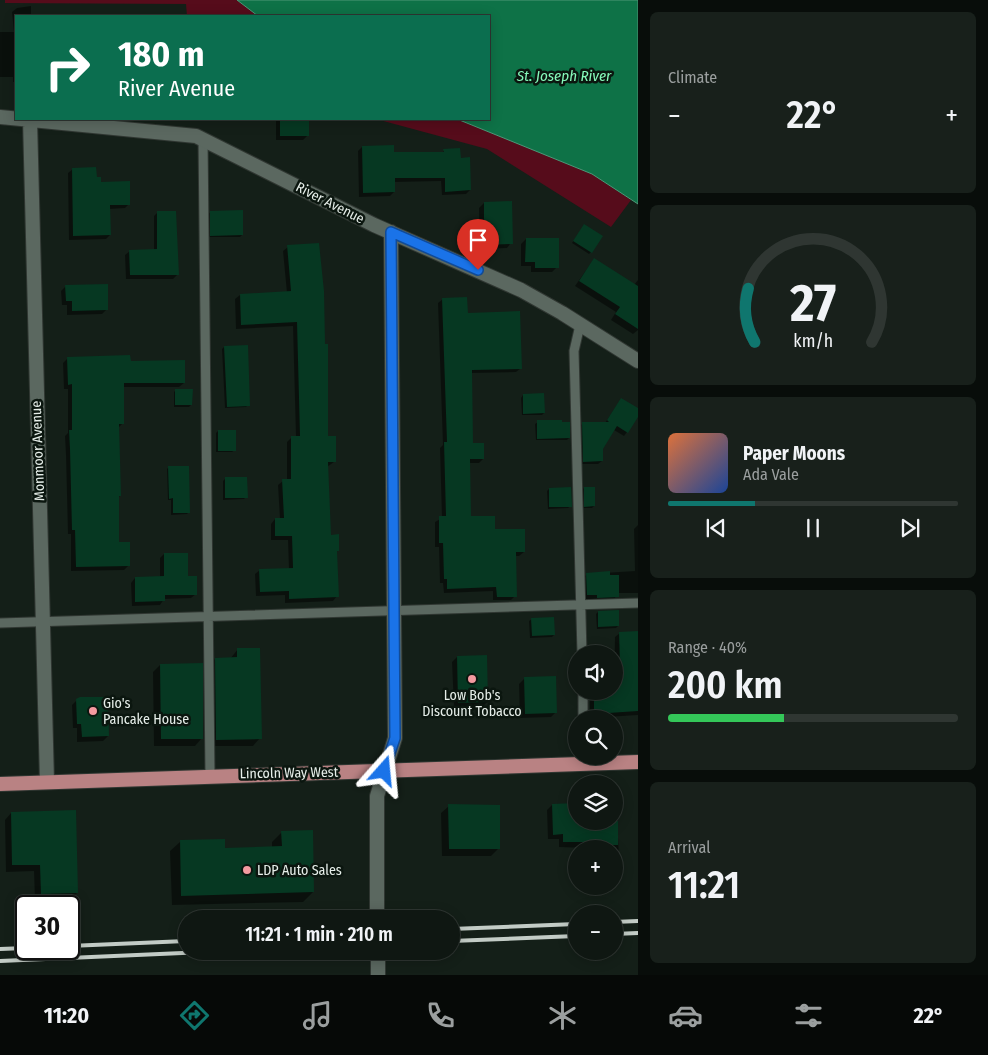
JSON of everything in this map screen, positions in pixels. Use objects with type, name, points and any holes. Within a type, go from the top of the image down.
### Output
[{"type":"main road","name":"Lincoln Way West","points":[[0,784],[210,775],[384,771],[568,761]]},
{"type":"main road","name":"Lincoln Way West","points":[[623,761],[638,762]]},
{"type":"street","name":"River Avenue","points":[[0,117],[15,118]]},
{"type":"street","name":"River Avenue","points":[[30,120],[196,136],[391,232],[521,290],[580,324],[638,361]]},
{"type":"street","name":"Monmoor Avenue","points":[[30,120],[47,782]]},
{"type":"street","points":[[377,910],[377,796],[395,738],[391,232]]},
{"type":"street","points":[[378,960],[378,975]]},
{"type":"lane","points":[[203,139],[210,775]]},
{"type":"lane","points":[[580,324],[574,350],[582,645]]},
{"type":"lane","points":[[0,624],[638,603]]},
{"type":"shaded area","points":[[5,0],[237,0],[257,15],[187,15],[186,4],[5,3]]},
{"type":"shaded area","points":[[380,120],[459,120],[592,174],[631,200],[611,227],[487,149]]},
{"type":"water","name":"St. Joseph River","points":[[237,0],[638,0],[638,204],[592,174],[459,120],[490,120],[490,15],[257,15]]},
{"type":"building","points":[[280,120],[309,120],[309,136],[280,136]]},
{"type":"building","points":[[394,145],[394,152],[444,152],[443,149],[460,148],[461,158],[470,157],[471,190],[445,192],[445,178],[395,178],[395,192],[363,193],[362,146]]},
{"type":"building","points":[[96,167],[97,177],[101,177],[101,182],[130,181],[130,205],[110,205],[111,235],[73,236],[72,168]]},
{"type":"building","points":[[512,201],[513,244],[484,245],[484,202]]},
{"type":"building","points":[[243,210],[243,235],[210,236],[210,211]]},
{"type":"building","points":[[157,211],[176,211],[179,275],[130,275],[129,250],[157,249]]},
{"type":"building","points":[[584,224],[603,236],[592,253],[573,241]]},
{"type":"building","points":[[526,238],[559,238],[559,268],[535,268],[535,262],[525,262]]},
{"type":"building","points":[[319,243],[324,291],[325,344],[328,344],[328,436],[336,436],[336,462],[328,462],[331,535],[339,534],[339,551],[337,551],[339,597],[289,599],[289,591],[260,592],[259,569],[293,568],[292,536],[275,536],[275,518],[284,518],[282,479],[291,479],[291,436],[300,436],[297,322],[241,325],[240,294],[291,291],[287,245]]},
{"type":"building","points":[[594,258],[638,286],[638,329],[615,314],[620,307],[579,281]]},
{"type":"building","points":[[108,284],[108,310],[72,311],[72,301],[66,301],[65,285]]},
{"type":"building","points":[[467,297],[468,313],[520,311],[522,369],[472,370],[473,443],[484,443],[484,459],[470,459],[471,516],[495,516],[495,529],[525,529],[525,552],[516,552],[517,597],[497,597],[496,587],[447,589],[447,579],[444,579],[443,543],[439,543],[439,516],[446,516],[444,442],[447,442],[442,298]]},
{"type":"building","points":[[248,345],[250,406],[227,407],[224,346]]},
{"type":"building","points":[[130,355],[131,361],[185,360],[185,383],[124,383],[124,424],[119,424],[121,496],[119,496],[119,542],[130,542],[130,566],[76,567],[75,530],[72,530],[69,430],[72,430],[72,384],[68,385],[67,357]]},
{"type":"building","points":[[175,389],[193,389],[192,405],[175,405]]},
{"type":"building","points":[[544,393],[545,413],[523,414],[523,394]]},
{"type":"building","points":[[621,398],[638,408],[638,417],[628,433],[617,426],[603,449],[603,461],[583,462],[582,422],[609,422],[607,420]]},
{"type":"building","points":[[537,420],[562,420],[562,422],[570,422],[570,438],[537,439]]},
{"type":"building","points":[[218,430],[236,430],[236,451],[218,451]]},
{"type":"building","points":[[168,466],[189,466],[190,513],[173,513],[173,498],[169,499]]},
{"type":"building","points":[[225,477],[247,477],[248,498],[225,498]]},
{"type":"building","points":[[571,487],[572,507],[549,507],[549,488]]},
{"type":"building","points":[[584,487],[595,487],[595,506],[584,507]]},
{"type":"building","points":[[164,553],[188,553],[188,576],[197,576],[197,595],[165,595],[165,601],[135,602],[135,577],[164,576]]},
{"type":"building","points":[[610,571],[610,575],[619,575],[619,597],[597,598],[597,595],[587,595],[586,573]]},
{"type":"building","points":[[619,610],[619,626],[598,627],[598,611]]},
{"type":"building","points":[[554,617],[555,635],[532,636],[531,618]]},
{"type":"building","points":[[638,631],[638,711],[594,710],[594,700],[623,700],[623,645],[619,645],[619,632]]},
{"type":"building","points":[[237,648],[260,648],[262,739],[216,740],[215,658],[237,657]]},
{"type":"building","name":"Low Bob's Discount Tobacco","points":[[487,655],[488,702],[458,703],[457,656]]},
{"type":"building","points":[[203,663],[203,739],[161,739],[160,664]]},
{"type":"building","points":[[556,676],[557,713],[525,714],[524,677]]},
{"type":"building","name":"Gio's Pancake House","points":[[80,697],[108,697],[109,736],[82,737],[81,724],[77,724],[76,699]]},
{"type":"building","points":[[568,803],[568,830],[618,830],[618,840],[568,840],[568,842],[563,842],[563,834],[553,835],[552,804]]},
{"type":"building","points":[[448,804],[500,805],[500,849],[449,849]]},
{"type":"building","points":[[76,810],[78,893],[41,894],[40,865],[12,865],[11,812]]},
{"type":"building","name":"LDP Auto Sales","points":[[313,830],[314,892],[181,896],[180,840],[225,839],[225,848],[282,846],[281,831]]},
{"type":"railway","points":[[623,922],[638,921]]},
{"type":"railway","points":[[460,929],[568,924]]},
{"type":"railway","points":[[623,934],[638,933]]},
{"type":"railway","points":[[460,941],[568,936]]},
{"type":"railway","points":[[80,946],[178,941]]},
{"type":"railway","points":[[0,949],[15,948]]},
{"type":"railway","points":[[0,961],[178,953]]},
{"type":"place","name":"Low Bob's Discount Tobacco","points":[[472,679]]},
{"type":"place","name":"Gio's Pancake House","points":[[93,711]]},
{"type":"place","name":"LDP Auto Sales","points":[[247,870]]},
{"type":"route","points":[[384,771],[395,738],[391,232],[478,270]]}]
